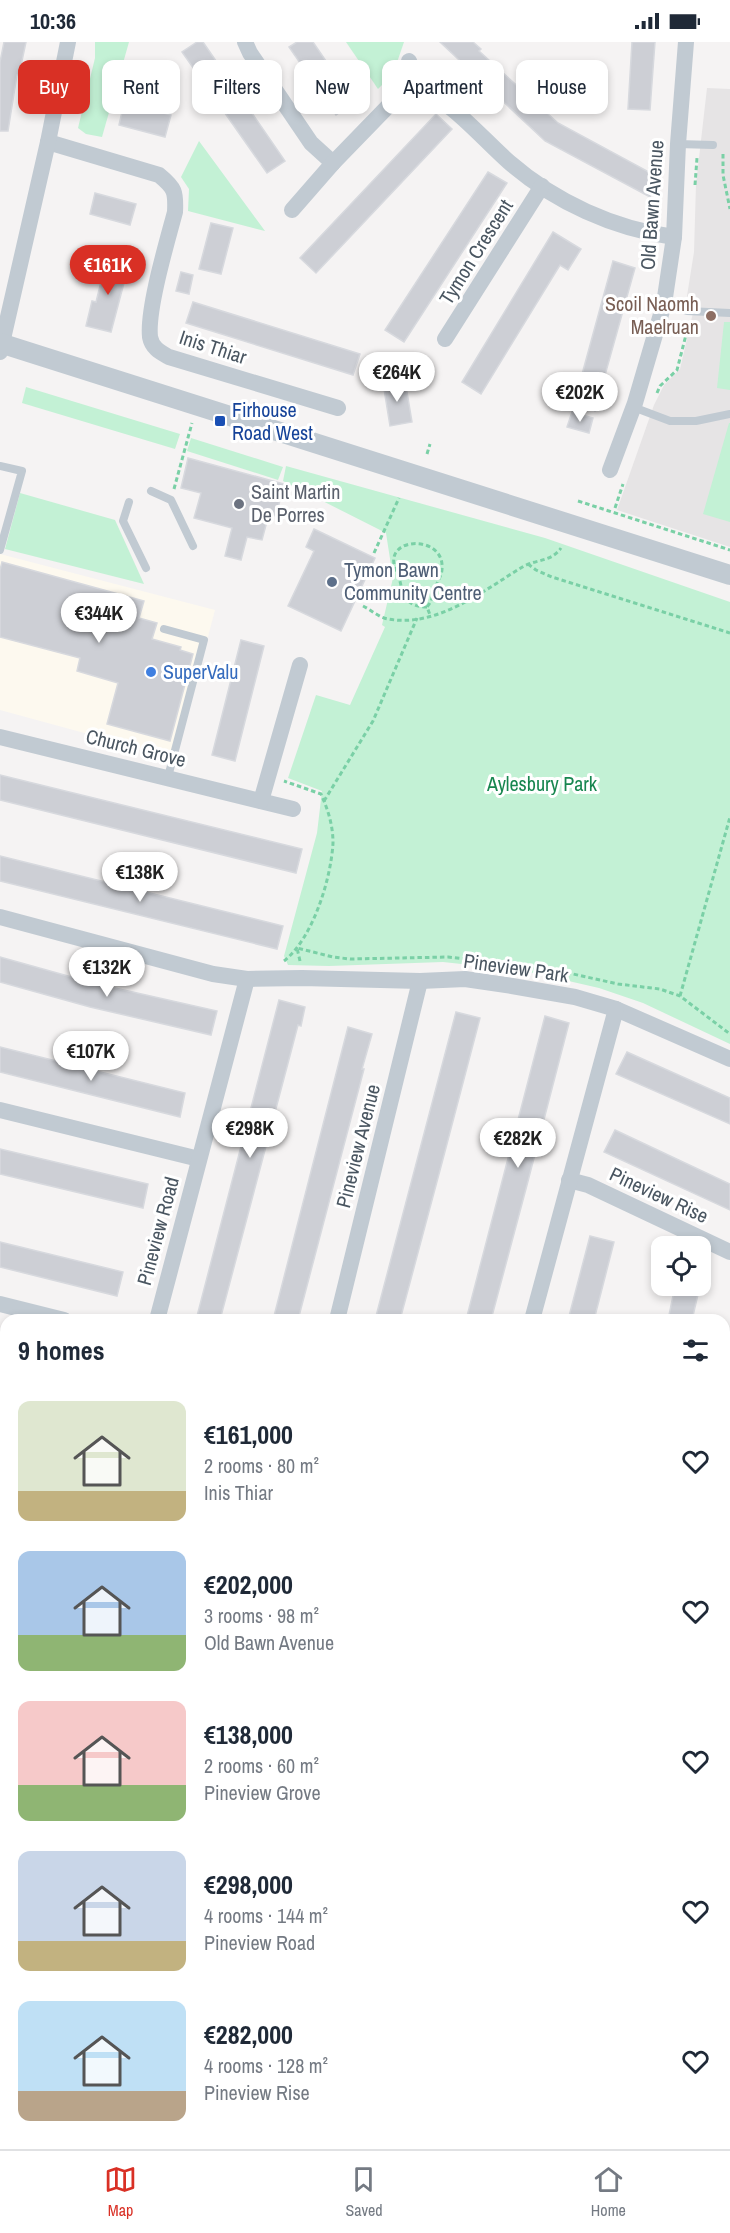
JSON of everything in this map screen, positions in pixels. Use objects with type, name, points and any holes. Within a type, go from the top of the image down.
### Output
[{"type":"street","points":[[68,42],[48,142],[1,347],[730,575]]},
{"type":"street","points":[[245,42],[250,53],[311,143],[333,163]]},
{"type":"street","name":"Old Bawn Avenue","points":[[610,470],[654,343],[664,304],[674,237],[686,42]]},
{"type":"street","points":[[292,210],[382,113]]},
{"type":"street","points":[[456,114],[511,163],[569,202],[624,227],[649,234],[674,237]]},
{"type":"street","name":"Inis Thiar","points":[[48,142],[159,175],[172,186],[176,197],[175,212],[153,306],[150,339],[156,349],[169,357],[338,408]]},
{"type":"street","name":"Tymon Crescent","points":[[445,339],[542,186]]},
{"type":"street","points":[[261,801],[300,665]]},
{"type":"street","name":"Church Grove","points":[[0,737],[293,809]]},
{"type":"street","name":"Pineview Park","points":[[0,917],[213,974],[247,980],[465,979],[575,997],[616,1009],[730,1059]]},
{"type":"street","name":"Pineview Road","points":[[158,1314],[247,980]]},
{"type":"street","name":"Pineview Avenue","points":[[338,1314],[420,981]]},
{"type":"street","points":[[534,1314],[616,1009]]},
{"type":"street","points":[[0,1110],[199,1158]]},
{"type":"street","name":"Pineview Rise","points":[[569,1180],[588,1185],[730,1252]]},
{"type":"street","points":[[0,1304],[40,1314]]},
{"type":"lane","points":[[678,144],[713,150]]},
{"type":"lane","points":[[664,304],[687,311],[730,313]]},
{"type":"lane","points":[[633,407],[670,421],[696,420],[730,414]]},
{"type":"lane","points":[[0,466],[22,471],[0,550]]},
{"type":"lane","points":[[151,491],[171,500],[193,546]]},
{"type":"lane","points":[[129,501],[123,521],[146,568]]},
{"type":"lane","points":[[164,629],[204,640],[168,777]]},
{"type":"path","points":[[713,150],[723,154],[723,175],[730,209]]},
{"type":"path","points":[[697,158],[705,154]]},
{"type":"path","points":[[656,395],[660,386],[677,370],[689,323]]},
{"type":"path","points":[[171,500],[193,418]]},
{"type":"path","points":[[427,454],[430,444]]},
{"type":"path","points":[[615,508],[624,484]]},
{"type":"path","points":[[374,553],[399,498]]},
{"type":"path","points":[[578,501],[730,550]]},
{"type":"path","points":[[417,542],[437,552],[441,561],[442,569],[433,600],[427,607],[410,604],[402,591],[394,564],[398,551],[417,542]]},
{"type":"path","points":[[363,606],[387,619],[417,618],[451,610],[528,564],[555,556],[561,549]]},
{"type":"path","points":[[528,564],[552,577],[730,633]]},
{"type":"path","points":[[427,607],[430,615]]},
{"type":"path","points":[[324,801],[373,721],[417,618]]},
{"type":"path","points":[[282,963],[303,941],[327,880],[333,843],[330,815],[321,794],[284,782]]},
{"type":"path","points":[[680,996],[730,817]]},
{"type":"path","points":[[297,948],[302,969]]},
{"type":"shaded area","name":"Scoil Naomh Maelruan","points":[[707,88],[730,89],[730,547],[617,510],[654,405],[664,385],[680,369],[695,304],[687,296],[694,252],[696,184]]},
{"type":"shaded area","points":[[0,554],[215,610],[176,758],[0,710]]},
{"type":"green space","points":[[95,42],[129,42],[124,60],[102,60],[102,114],[109,114],[102,137],[86,134],[78,128],[81,114],[90,114],[90,79],[95,58]]},
{"type":"green space","points":[[346,42],[404,42],[398,60],[382,60],[382,85],[378,89],[370,77],[370,60],[358,60]]},
{"type":"green space","points":[[199,141],[265,231],[188,211],[189,189],[181,177]]},
{"type":"green space","points":[[724,322],[730,322],[730,390],[717,388]]},
{"type":"green space","points":[[26,387],[180,434],[175,449],[22,403]]},
{"type":"green space","points":[[730,423],[730,522],[703,514]]},
{"type":"green space","points":[[191,438],[283,467],[278,480],[187,451]]},
{"type":"green space","name":"Aylesbury Park","points":[[286,466],[545,538],[730,602],[730,1044],[643,1003],[599,988],[525,971],[443,962],[288,965],[284,956],[317,833],[322,791],[288,778],[316,695],[350,705],[385,627],[382,625],[393,578],[386,533],[283,481]]},
{"type":"green space","points":[[20,493],[115,520],[144,584],[5,549]]},
{"type":"building","points":[[4,42],[26,42],[22,60],[18,60],[18,75],[8,131],[0,131],[0,62]]},
{"type":"building","points":[[197,42],[203,42],[215,60],[192,60],[192,66],[182,52]]},
{"type":"building","points":[[297,42],[313,42],[325,60],[298,60],[289,47]]},
{"type":"building","points":[[440,42],[473,42],[489,60],[459,60]]},
{"type":"building","points":[[632,42],[655,42],[650,110],[628,109]]},
{"type":"building","points":[[504,74],[516,85],[516,114],[504,102]]},
{"type":"building","points":[[122,114],[171,115],[165,137],[119,125]]},
{"type":"building","points":[[226,114],[253,114],[285,161],[267,173]]},
{"type":"building","points":[[436,114],[452,129],[316,273],[300,258]]},
{"type":"building","points":[[516,114],[548,114],[558,123],[660,178],[650,197],[545,141]]},
{"type":"building","points":[[488,172],[507,183],[404,342],[385,330]]},
{"type":"building","points":[[95,193],[136,204],[130,225],[90,214]]},
{"type":"building","points":[[211,223],[233,228],[221,274],[199,269]]},
{"type":"building","points":[[553,232],[581,249],[568,270],[560,265],[481,394],[462,382]]},
{"type":"building","points":[[107,258],[129,264],[111,332],[86,326],[92,301],[96,302]]},
{"type":"building","points":[[613,261],[635,268],[595,411],[575,400]]},
{"type":"building","points":[[181,272],[193,275],[189,294],[176,291]]},
{"type":"building","points":[[193,302],[360,354],[353,375],[186,323]]},
{"type":"building","points":[[405,380],[412,422],[390,426],[383,383]]},
{"type":"building","points":[[572,412],[593,418],[589,433],[567,427]]},
{"type":"building","name":"Saint Martin De Porres","points":[[188,458],[284,484],[276,516],[269,514],[262,540],[247,537],[241,560],[225,556],[232,528],[194,518],[201,493],[181,488]]},
{"type":"building","name":"Tymon Bawn Community Centre","points":[[314,529],[375,558],[341,631],[288,606],[314,551],[306,547]]},
{"type":"building","points":[[2,562],[144,601],[139,618],[157,623],[152,639],[181,647],[180,650],[193,654],[170,741],[107,724],[118,683],[77,671],[80,658],[0,637]]},
{"type":"building","points":[[241,640],[264,646],[235,761],[212,755]]},
{"type":"building","points":[[0,775],[302,849],[296,873],[0,800]]},
{"type":"building","points":[[0,856],[283,926],[277,949],[0,881]]},
{"type":"building","points":[[0,957],[93,983],[217,1011],[211,1035],[90,1007],[0,982]]},
{"type":"building","points":[[279,1000],[305,1007],[301,1026],[298,1025],[222,1314],[198,1314]]},
{"type":"building","points":[[456,1012],[480,1018],[402,1314],[377,1314]]},
{"type":"building","points":[[545,1016],[569,1023],[493,1314],[468,1314]]},
{"type":"building","points":[[348,1027],[372,1034],[300,1314],[275,1314]]},
{"type":"building","points":[[0,1047],[185,1093],[180,1117],[0,1072]]},
{"type":"building","points":[[627,1052],[730,1098],[730,1124],[616,1074]]},
{"type":"building","points":[[615,1130],[730,1184],[730,1210],[604,1152]]},
{"type":"building","points":[[0,1149],[148,1184],[143,1208],[0,1174]]},
{"type":"building","points":[[590,1236],[614,1242],[596,1314],[570,1314]]},
{"type":"building","points":[[0,1242],[123,1272],[117,1296],[0,1267]]},
{"type":"building","points":[[673,1296],[698,1296],[693,1314],[669,1314]]},
{"type":"place","name":"Scoil Naomh Maelruan","points":[[711,316]]},
{"type":"place","name":"Firhouse Road West","points":[[220,421]]},
{"type":"place","name":"Saint Martin De Porres","points":[[239,504]]},
{"type":"place","name":"Tymon Bawn Community Centre","points":[[332,582]]},
{"type":"place","name":"SuperValu","points":[[151,672]]}]
